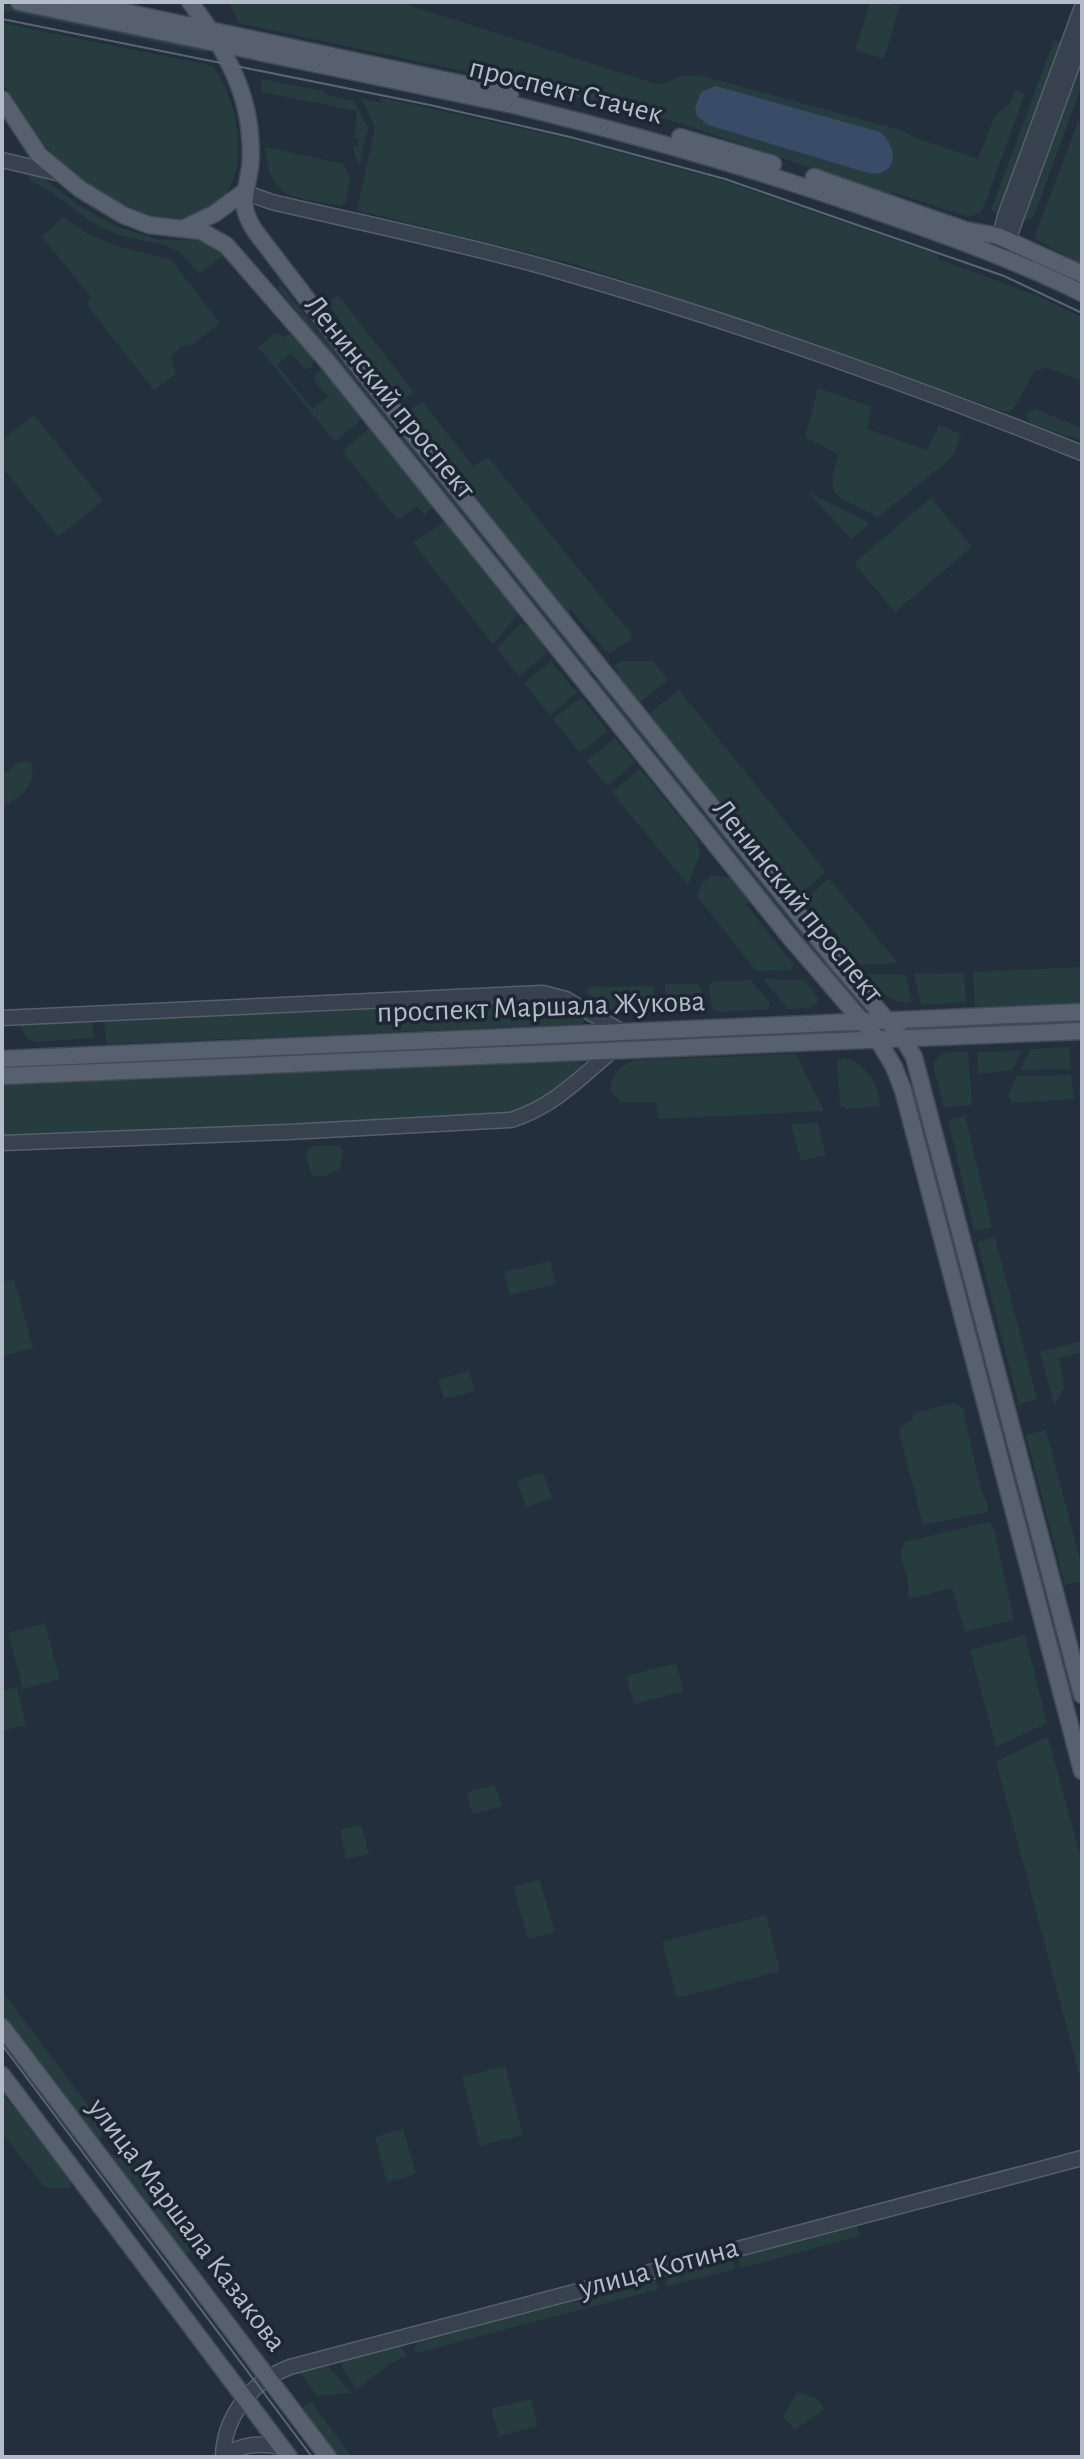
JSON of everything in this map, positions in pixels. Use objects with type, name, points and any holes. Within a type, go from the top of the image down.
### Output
[{"type":"main road","name":"проспект Стачек","points":[[19,2],[409,70],[596,114],[721,148],[965,230],[1003,238],[1082,274]]},
{"type":"main road","name":"проспект Стачек","points":[[78,2],[214,37],[613,129],[819,190],[997,255],[1082,293]]},
{"type":"main road","points":[[182,229],[214,214],[244,192],[249,174],[250,131],[238,82],[214,37],[190,2]]},
{"type":"main road","name":"Ленинский проспект","points":[[2,99],[25,137],[57,173],[123,215],[149,225],[201,231],[226,245],[326,360],[878,1040],[903,1090],[1082,1771]]},
{"type":"main road","name":"Ленинский проспект","points":[[244,192],[244,209],[255,231],[355,362],[840,966],[904,1040],[914,1057],[1082,1695]]},
{"type":"main road","name":"проспект Маршала Жукова","points":[[2,1059],[1082,1012]]},
{"type":"main road","name":"проспект Маршала Жукова","points":[[2,1076],[1082,1031]]},
{"type":"main road","name":"улица Маршала Казакова","points":[[2,2027],[328,2457]]},
{"type":"main road","name":"улица Маршала Казакова","points":[[2,2075],[286,2452]]},
{"type":"street","points":[[997,255],[1082,7]]},
{"type":"street","points":[[1003,238],[1082,38]]},
{"type":"street","points":[[2,160],[57,173]]},
{"type":"street","points":[[244,192],[272,202],[553,270],[672,306],[930,394],[1082,453]]},
{"type":"street","points":[[2,1018],[543,993],[566,999],[621,1031]]},
{"type":"street","points":[[2,1143],[511,1120],[553,1102],[613,1050]]},
{"type":"street","name":"улица Котина","points":[[244,2397],[268,2378],[290,2367],[332,2355],[1082,2158]]},
{"type":"street","points":[[244,2397],[223,2441],[224,2457],[241,2447],[253,2445],[286,2452]]},
{"type":"green space","points":[[229,2],[399,2],[659,85],[683,76],[699,75],[901,130],[978,159],[995,115],[1009,105],[1015,90],[1025,94],[984,206],[979,213],[969,217],[892,192],[890,195],[676,122],[548,89],[239,23]]},
{"type":"green space","points":[[870,2],[900,5],[884,59],[855,50]]},
{"type":"green space","points":[[2,4],[203,47],[207,53],[2,10]]},
{"type":"green space","points":[[2,23],[213,66],[228,94],[237,135],[238,155],[229,190],[209,208],[194,215],[174,218],[132,208],[91,186],[44,145],[5,86],[1,71]]},
{"type":"green space","points":[[1054,40],[1062,43],[999,213],[991,210]]},
{"type":"green space","points":[[1081,59],[1082,85],[1034,216],[1021,220]]},
{"type":"green space","points":[[261,79],[323,91],[327,95],[354,101],[368,128],[359,166],[352,146],[357,147],[359,139],[354,138],[357,111],[261,92]]},
{"type":"green space","points":[[361,98],[380,103],[382,98],[570,139],[724,181],[938,255],[938,259],[1038,296],[1082,317],[1082,381],[1048,368],[1035,370],[1014,408],[1009,412],[1002,411],[811,342],[574,264],[357,210],[375,127]]},
{"type":"green space","points":[[1078,122],[1082,123],[1082,265],[1034,238]]},
{"type":"green space","points":[[265,147],[344,164],[350,178],[346,202],[340,206],[287,193],[272,178]]},
{"type":"green space","points":[[30,174],[45,179],[80,206],[118,227],[160,240],[201,240],[210,243],[224,255],[199,274],[180,253],[169,247],[122,236],[94,224],[49,191],[29,181]]},
{"type":"green space","points":[[63,217],[88,234],[114,245],[171,260],[220,323],[171,356],[176,374],[154,390],[86,304],[91,297],[42,237]]},
{"type":"green space","points":[[281,285],[592,671],[589,674],[278,288]]},
{"type":"green space","points":[[338,295],[414,392],[405,399],[399,399],[364,357],[328,303]]},
{"type":"green space","points":[[275,333],[285,337],[290,334],[314,359],[312,367],[305,369],[291,353],[277,365],[312,409],[328,397],[313,379],[317,372],[324,370],[362,415],[362,419],[335,442],[258,347]]},
{"type":"green space","points":[[818,388],[872,407],[867,429],[927,450],[939,425],[961,434],[956,451],[948,461],[878,517],[834,492],[832,475],[839,455],[805,437]]},
{"type":"green space","points":[[422,401],[473,466],[488,457],[632,639],[610,653],[571,610],[567,613],[411,415],[412,409]]},
{"type":"green space","points":[[1035,409],[1082,428],[1082,441],[1030,423],[1026,414]]},
{"type":"green space","points":[[34,415],[103,501],[58,537],[2,467],[2,440]]},
{"type":"green space","points":[[369,429],[374,429],[434,506],[424,515],[417,506],[398,520],[342,451]]},
{"type":"green space","points":[[808,492],[870,523],[851,539]]},
{"type":"green space","points":[[931,498],[972,547],[895,612],[854,563]]},
{"type":"green space","points":[[446,521],[518,611],[493,644],[413,543]]},
{"type":"green space","points":[[521,623],[537,636],[546,654],[519,676],[497,649]]},
{"type":"green space","points":[[551,661],[577,693],[550,715],[524,683]]},
{"type":"green space","points":[[621,661],[653,661],[668,680],[639,703],[615,674],[619,671],[614,666]]},
{"type":"green space","points":[[598,679],[836,973],[833,976],[595,682]]},
{"type":"green space","points":[[679,690],[826,872],[799,895],[772,862],[768,865],[648,714]]},
{"type":"green space","points":[[581,697],[608,731],[580,753],[553,719]]},
{"type":"green space","points":[[615,738],[635,763],[607,786],[586,761]]},
{"type":"green space","points":[[26,761],[31,763],[32,779],[29,785],[2,808],[2,775]]},
{"type":"green space","points":[[640,769],[698,840],[700,855],[688,885],[612,792]]},
{"type":"green space","points":[[712,875],[732,878],[750,900],[746,904],[793,964],[792,970],[756,971],[697,896],[701,884]]},
{"type":"green space","points":[[829,878],[896,963],[857,965],[838,940],[839,937],[806,900]]},
{"type":"green space","points":[[1082,967],[1082,1003],[975,1007],[973,972]]},
{"type":"green space","points":[[964,973],[966,1002],[921,1005],[914,974]]},
{"type":"green space","points":[[866,974],[906,975],[912,1002],[891,999]]},
{"type":"green space","points":[[763,979],[804,980],[818,998],[817,1003],[810,1008],[788,1009]]},
{"type":"green space","points":[[751,980],[770,1004],[768,1009],[719,1012],[712,1008],[709,988],[712,982]]},
{"type":"green space","points":[[665,984],[697,984],[701,989],[703,1009],[698,1013],[667,1014]]},
{"type":"green space","points":[[653,986],[655,1015],[627,1014],[609,1009],[586,992],[589,987]]},
{"type":"green space","points":[[542,1002],[571,1010],[584,1022],[106,1044],[104,1021]]},
{"type":"green space","points":[[92,1021],[94,1038],[35,1042],[26,1037],[20,1025]]},
{"type":"green space","points":[[1069,1047],[1071,1069],[1020,1070],[1030,1049]]},
{"type":"green space","points":[[1021,1051],[1012,1070],[978,1074],[977,1052]]},
{"type":"green space","points":[[968,1052],[972,1105],[944,1107],[933,1065],[943,1054]]},
{"type":"green space","points":[[796,1054],[824,1111],[658,1119],[656,1102],[622,1103],[611,1091],[617,1072],[635,1060]]},
{"type":"green space","points":[[845,1058],[859,1064],[870,1076],[880,1106],[847,1109],[840,1105],[837,1060]]},
{"type":"green space","points":[[581,1063],[582,1071],[548,1097],[510,1116],[2,1137],[2,1085]]},
{"type":"green space","points":[[1071,1075],[1074,1099],[1012,1103],[1008,1094],[1017,1076]]},
{"type":"green space","points":[[965,1116],[992,1227],[974,1231],[948,1120]]},
{"type":"green space","points":[[817,1122],[826,1155],[801,1161],[791,1125]]},
{"type":"green space","points":[[340,1145],[343,1151],[340,1169],[324,1177],[312,1176],[305,1153],[312,1146]]},
{"type":"green space","points":[[995,1237],[1037,1399],[1019,1404],[977,1242]]},
{"type":"green space","points":[[550,1261],[556,1284],[509,1295],[504,1272]]},
{"type":"green space","points":[[14,1279],[33,1348],[2,1356],[2,1282]]},
{"type":"green space","points":[[1082,1341],[1082,1352],[1059,1358],[1065,1387],[1054,1405],[1040,1352]]},
{"type":"green space","points":[[469,1371],[475,1391],[444,1399],[438,1380]]},
{"type":"green space","points":[[954,1403],[963,1409],[987,1512],[923,1525],[900,1427],[912,1420],[914,1413]]},
{"type":"green space","points":[[1046,1430],[1082,1567],[1082,1581],[1065,1585],[1026,1435]]},
{"type":"green space","points":[[543,1472],[552,1498],[526,1507],[517,1481]]},
{"type":"green space","points":[[991,1523],[995,1533],[1014,1620],[965,1632],[952,1588],[908,1599],[909,1587],[900,1552],[905,1542]]},
{"type":"green space","points":[[45,1623],[60,1679],[23,1689],[8,1633]]},
{"type":"green space","points":[[1025,1635],[1047,1723],[996,1747],[970,1650]]},
{"type":"green space","points":[[676,1663],[684,1691],[634,1704],[626,1676]]},
{"type":"green space","points":[[17,1687],[26,1725],[2,1731],[2,1691]]},
{"type":"green space","points":[[1048,1737],[1082,1862],[1082,2085],[996,1761]]},
{"type":"green space","points":[[494,1785],[503,1806],[472,1814],[467,1792]]},
{"type":"green space","points":[[361,1825],[369,1854],[346,1859],[340,1830]]},
{"type":"green space","points":[[539,1879],[555,1932],[528,1939],[513,1887]]},
{"type":"green space","points":[[766,1915],[780,1971],[677,1998],[662,1942]]},
{"type":"green space","points":[[2,1991],[105,2128],[98,2145],[2,2017]]},
{"type":"green space","points":[[505,2066],[523,2135],[480,2146],[462,2077]]},
{"type":"green space","points":[[2,2093],[72,2183],[70,2188],[43,2185],[2,2133]]},
{"type":"green space","points":[[403,2129],[416,2174],[387,2182],[375,2137]]},
{"type":"green space","points":[[121,2149],[196,2248],[182,2257],[109,2158]]},
{"type":"green space","points":[[857,2226],[860,2236],[741,2268],[738,2257]]},
{"type":"green space","points":[[733,2259],[735,2269],[667,2286],[669,2276]]},
{"type":"green space","points":[[656,2281],[659,2289],[416,2353],[414,2349],[418,2341]]},
{"type":"green space","points":[[400,2346],[407,2356],[390,2364],[357,2389],[342,2368],[342,2362]]},
{"type":"green space","points":[[328,2366],[351,2393],[317,2396],[300,2373]]},
{"type":"green space","points":[[797,2392],[817,2399],[825,2409],[795,2430],[783,2417]]},
{"type":"green space","points":[[531,2399],[538,2426],[499,2436],[491,2409]]},
{"type":"green space","points":[[311,2401],[352,2457],[334,2457],[299,2410]]},
{"type":"water","points":[[716,86],[880,132],[890,144],[891,164],[887,169],[872,174],[708,125],[697,116],[695,108],[701,92]]},
{"type":"tram line","points":[[2,19],[430,105],[570,137],[725,179],[1004,276],[1082,313]]},
{"type":"tram line","points":[[2,2045],[312,2457]]}]
